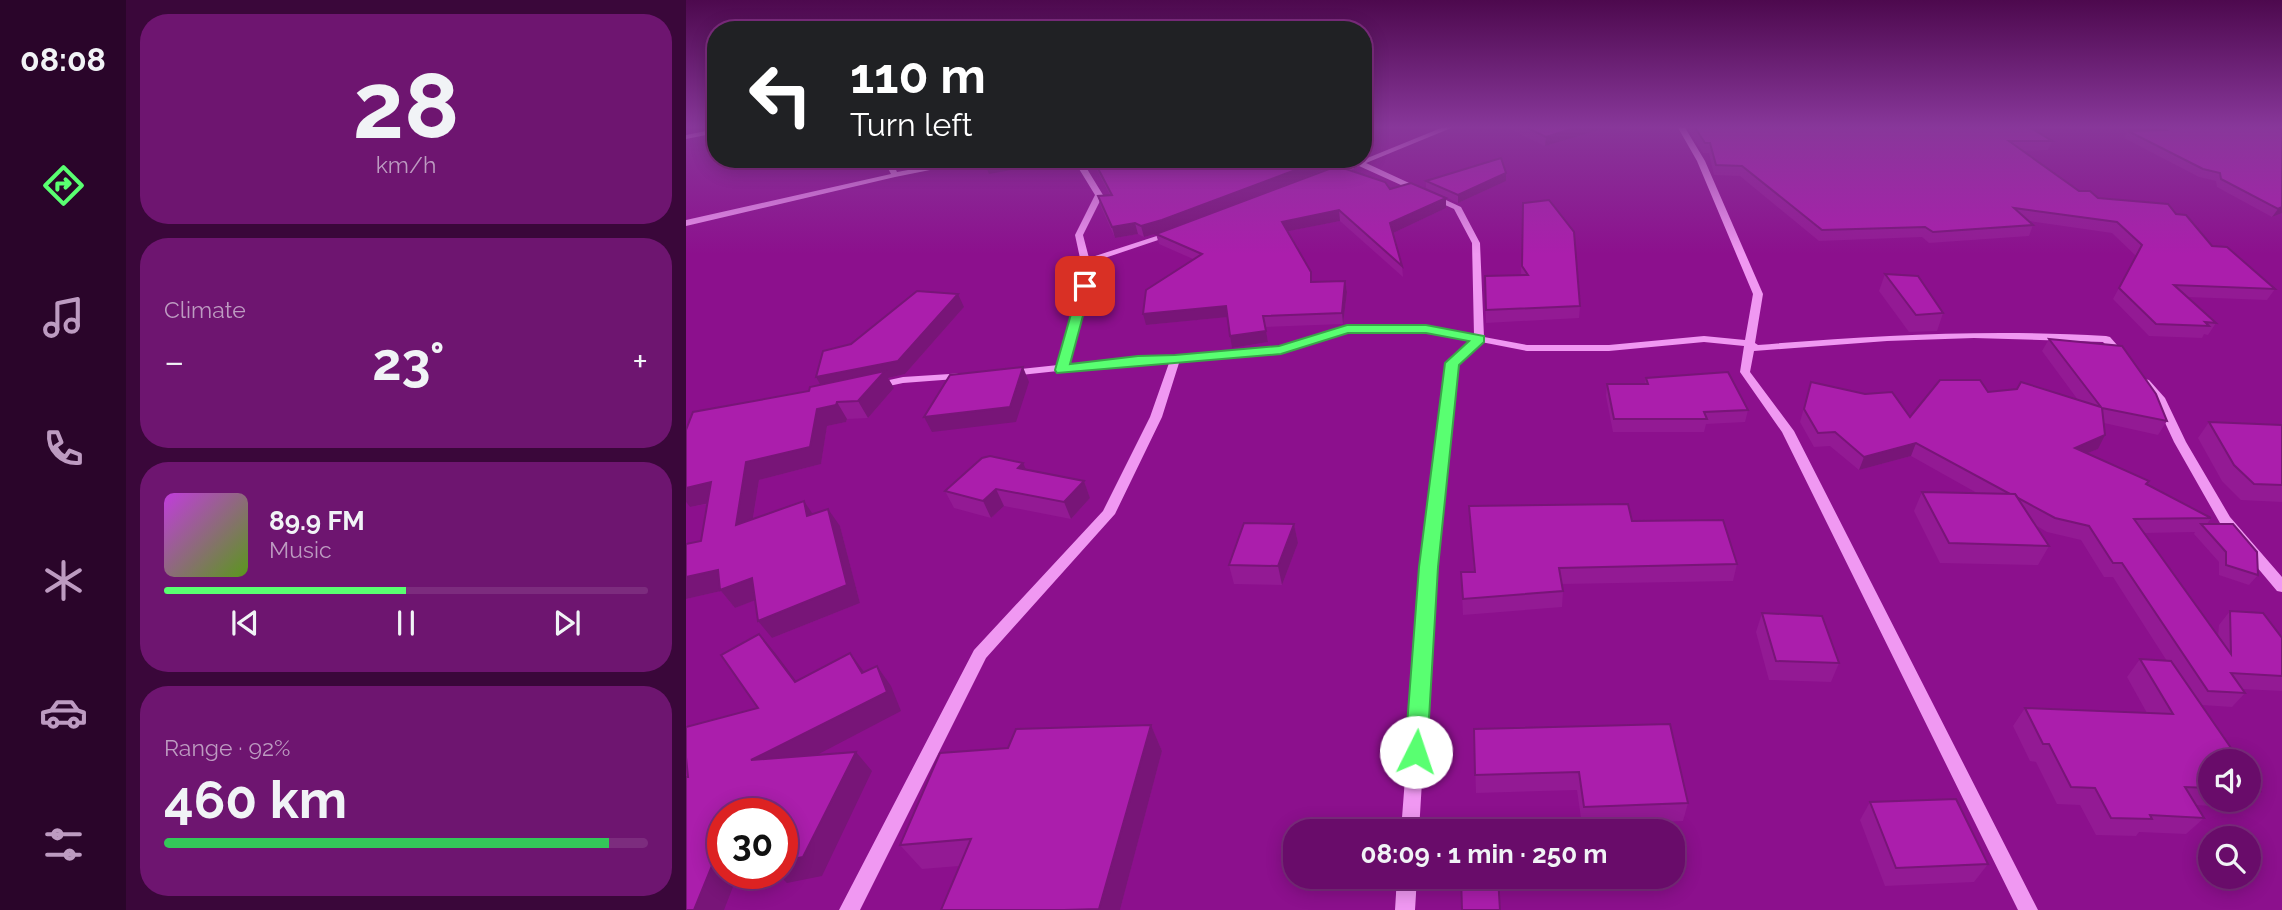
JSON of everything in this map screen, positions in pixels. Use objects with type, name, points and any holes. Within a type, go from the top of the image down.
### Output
[{"type":"street","points":[[892,168],[895,175]]},
{"type":"street","points":[[686,223],[931,168]]},
{"type":"street","points":[[1062,370],[1088,272],[1079,234],[1099,195],[1083,168]]},
{"type":"street","points":[[1323,177],[1341,168]]},
{"type":"street","points":[[1369,168],[1457,207],[1476,243],[1479,339]]},
{"type":"street","points":[[1704,168],[1758,294],[1745,372],[1788,430],[2028,910]]},
{"type":"street","points":[[1086,262],[1181,230]]},
{"type":"street","points":[[996,374],[1281,350],[1347,329],[1426,329],[1527,348],[1609,348],[1704,339],[1749,343],[1756,348],[1854,340],[2041,334],[2106,339],[2160,398],[2180,442],[2225,520],[2282,587]]},
{"type":"street","points":[[1411,819],[1428,567],[1452,363],[1479,339]]},
{"type":"street","points":[[849,910],[980,654],[1108,514],[1156,417],[1175,360]]},
{"type":"street","points":[[862,389],[903,380],[982,375]]},
{"type":"street","points":[[1405,910],[1406,889]]},
{"type":"building","points":[[1098,168],[1299,168],[1141,226],[1135,223],[1112,227],[1098,196],[1112,195]]},
{"type":"building","points":[[1330,168],[1344,168],[1385,182],[1390,189],[1411,183],[1446,198],[1390,223],[1402,266],[1339,210],[1282,222],[1311,272],[1311,282],[1345,281],[1342,313],[1263,316],[1266,331],[1230,336],[1226,306],[1143,314],[1146,290],[1202,254],[1156,234]]},
{"type":"building","points":[[1467,168],[1504,168],[1506,173],[1458,195],[1426,181]]},
{"type":"building","points":[[1745,168],[2047,168],[2079,191],[2090,191],[2098,198],[2168,204],[2176,214],[2186,215],[2212,246],[2227,247],[2275,289],[2174,285],[2216,323],[2205,322],[2209,326],[2156,324],[2119,288],[2142,245],[2117,222],[2014,208],[2033,225],[1933,232],[1925,227],[1822,230]]},
{"type":"building","points":[[2282,168],[2282,207],[2278,209],[2221,179],[2220,173],[2203,169]]},
{"type":"building","points":[[1549,200],[1574,232],[1580,306],[1486,310],[1485,276],[1528,275],[1522,266],[1523,203]]},
{"type":"building","points":[[1885,274],[1918,276],[1943,313],[1916,315]]},
{"type":"building","points":[[917,291],[958,294],[898,361],[816,377],[823,351],[851,344]]},
{"type":"building","points":[[2049,339],[2122,346],[2156,394],[2167,421],[2102,408],[2105,435],[2075,448],[2149,481],[2146,484],[2211,518],[2134,519],[2231,654],[2230,611],[2263,613],[2282,638],[2282,676],[2231,673],[2245,693],[2208,691],[2122,563],[2113,563],[2089,526],[2055,518],[2015,494],[2010,494],[1916,443],[1864,457],[1835,432],[1818,433],[1804,409],[1811,382],[1865,394],[1892,392],[1910,417],[1940,380],[1980,380],[1988,392],[2017,389],[2021,382],[2101,407]]},
{"type":"building","points":[[1023,367],[1010,407],[924,417],[950,375]]},
{"type":"building","points":[[885,371],[858,401],[837,402],[836,405],[817,409],[810,447],[746,462],[736,525],[804,501],[807,516],[828,509],[847,585],[758,621],[752,578],[720,590],[718,570],[686,577],[686,544],[701,541],[711,482],[686,488],[686,430],[693,412],[809,391],[810,387]]},
{"type":"building","points":[[1728,372],[1748,410],[1704,412],[1707,419],[1614,419],[1607,384],[1648,384],[1646,378]]},
{"type":"building","points":[[2209,422],[2282,425],[2282,485],[2254,484],[2234,465]]},
{"type":"building","points":[[990,456],[1023,463],[1018,468],[1084,481],[1064,502],[996,489],[983,501],[945,491],[982,458]]},
{"type":"building","points":[[1922,492],[2015,494],[2049,546],[1949,543]]},
{"type":"building","points":[[1628,504],[1632,521],[1723,520],[1737,564],[1559,568],[1563,591],[1463,599],[1461,572],[1475,572],[1469,506]]},
{"type":"building","points":[[1244,523],[1294,524],[1278,566],[1229,565]]},
{"type":"building","points":[[2201,524],[2233,524],[2257,552],[2258,575],[2226,565],[2226,552]]},
{"type":"building","points":[[1762,613],[1822,616],[1839,663],[1776,661]]},
{"type":"building","points":[[759,634],[795,682],[850,653],[862,673],[877,666],[887,692],[751,760],[856,752],[803,857],[798,858],[798,798],[707,798],[707,878],[694,910],[686,910],[686,727],[758,708],[721,655]]},
{"type":"building","points":[[2140,659],[2171,661],[2232,749],[2198,749],[2198,788],[2185,787],[2204,818],[2150,815],[2152,819],[2111,818],[2095,788],[2071,787],[2049,744],[2043,744],[2025,708],[2173,714]]},
{"type":"building","points":[[1670,724],[1688,803],[1584,807],[1579,772],[1475,775],[1474,729]]},
{"type":"building","points":[[1151,725],[1099,909],[941,910],[971,839],[900,845],[940,753],[1008,748],[1016,729]]},
{"type":"building","points":[[1956,799],[1988,864],[1896,868],[1870,802]]},
{"type":"building","points":[[1461,889],[1499,889],[1500,910],[1462,910]]},
{"type":"route","points":[[1085,286],[1062,370],[1138,360],[1175,360],[1281,350],[1347,329],[1426,329],[1479,339],[1452,363],[1428,567],[1416,752]]}]
